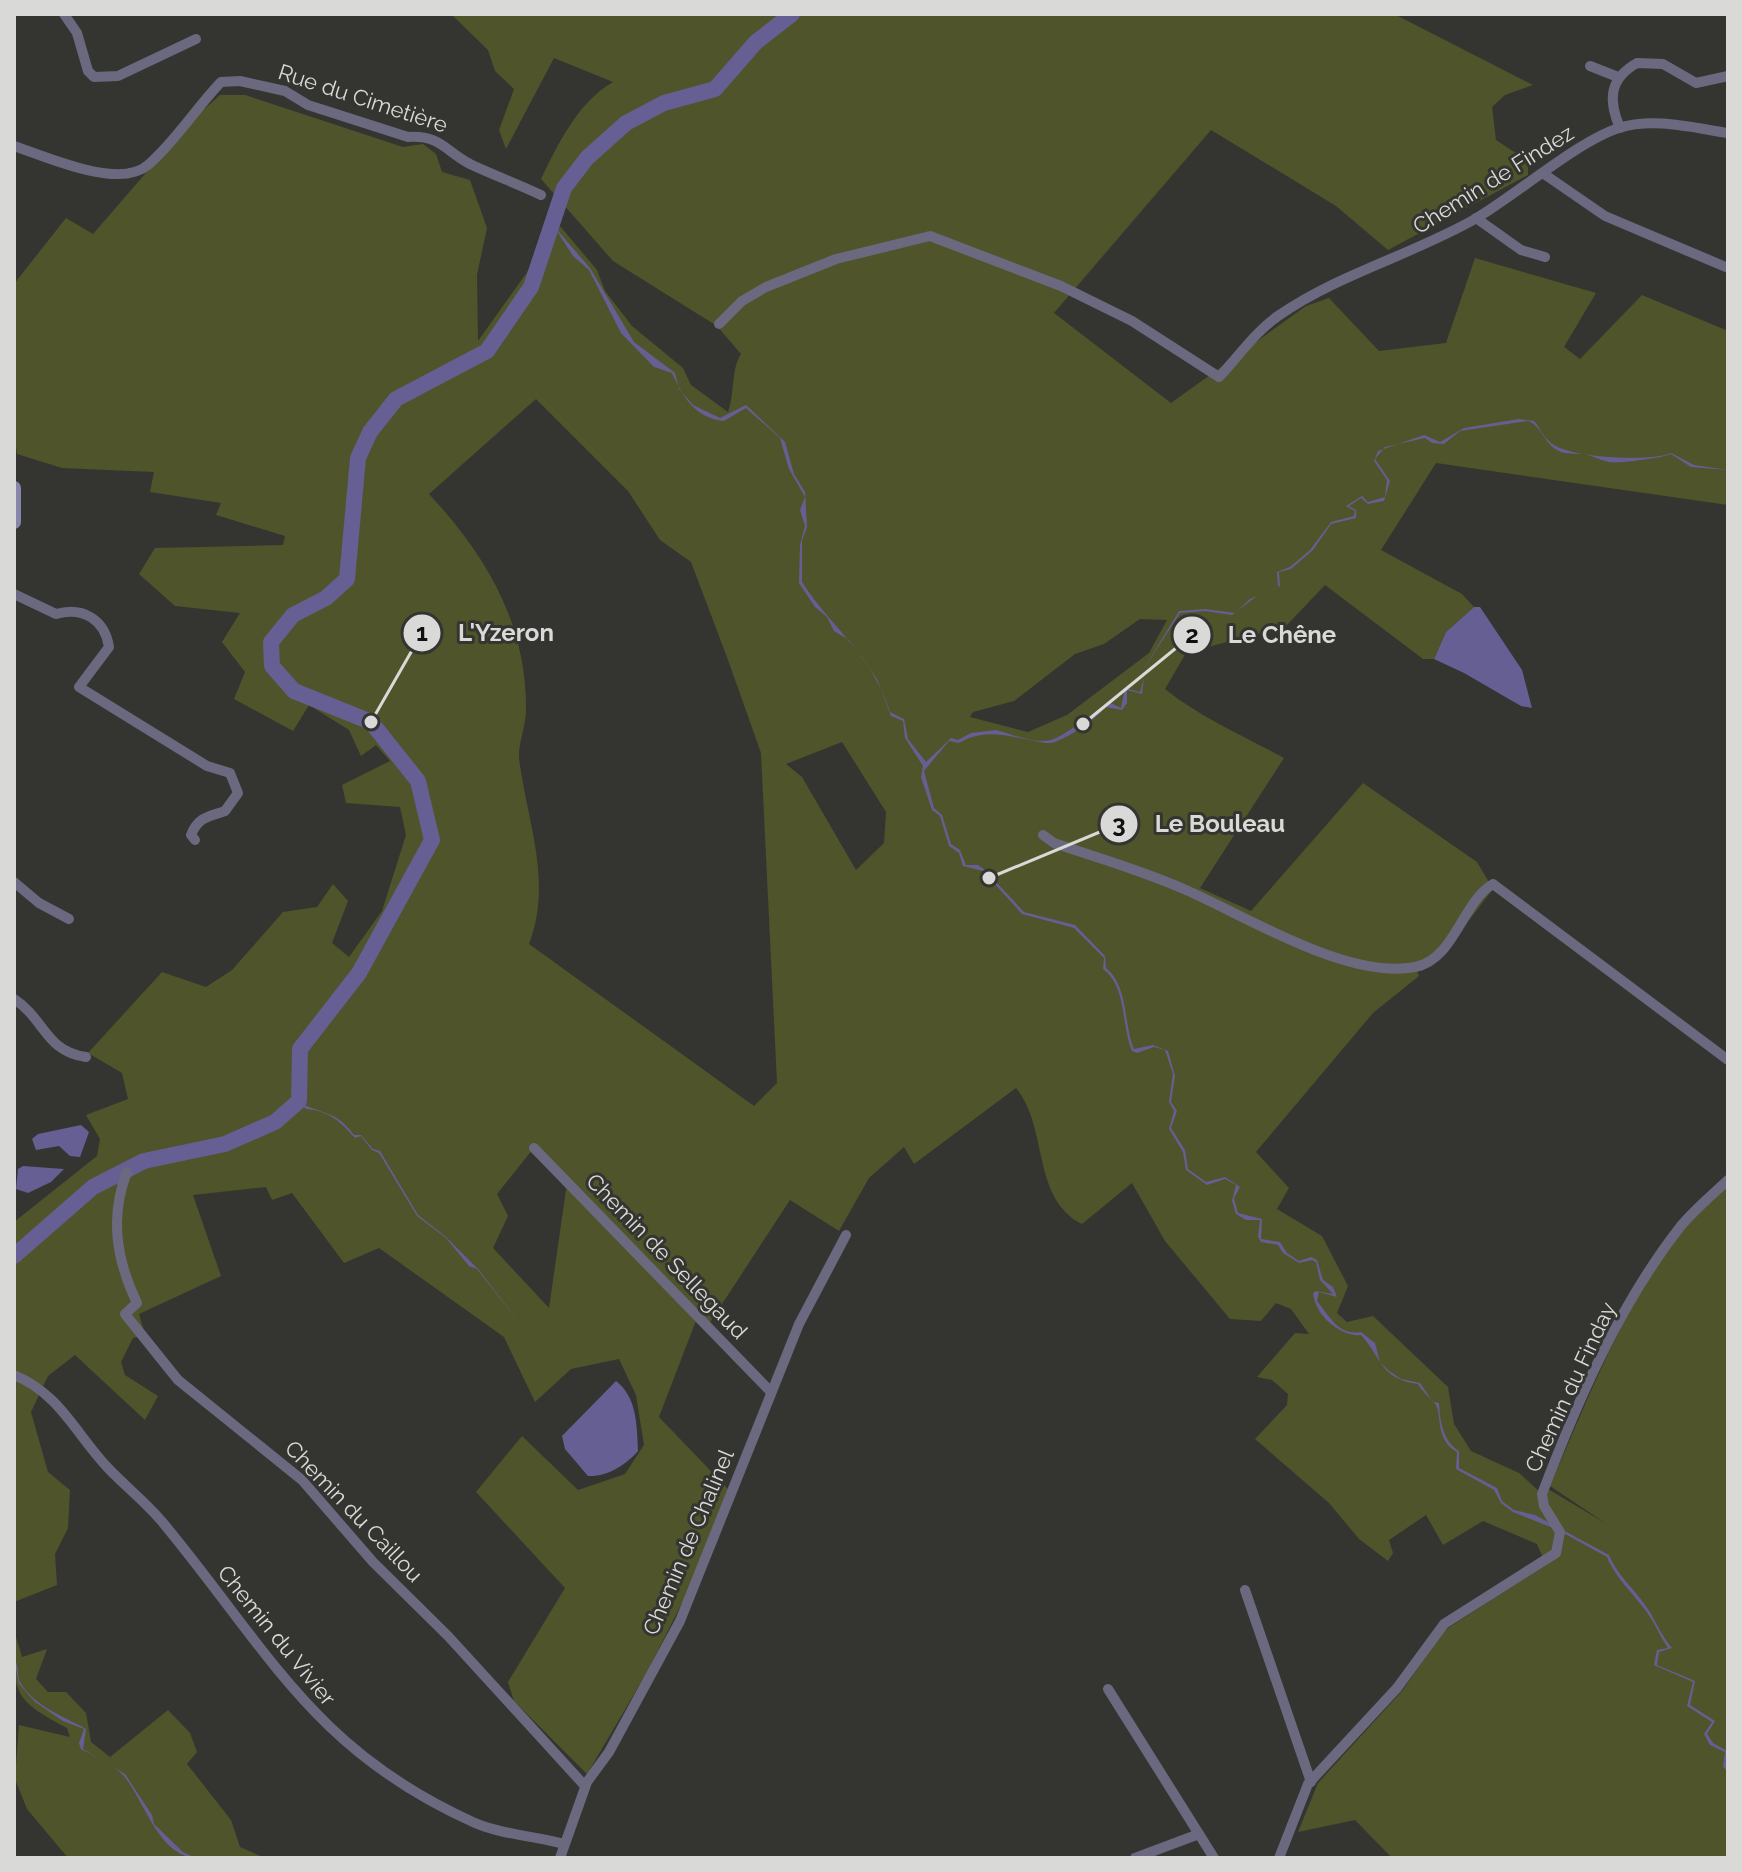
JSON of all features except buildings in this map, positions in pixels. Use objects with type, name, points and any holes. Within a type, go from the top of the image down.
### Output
[{"type":"main road","points":[[14,488],[14,522]]},
{"type":"street","points":[[64,14],[77,33],[88,71],[94,77],[118,76],[196,39]]},
{"type":"street","points":[[1620,128],[1610,99],[1618,77],[1637,63],[1649,61],[1663,64],[1696,83],[1728,76]]},
{"type":"street","points":[[1590,66],[1618,77]]},
{"type":"street","name":"Rue du Cimetière","points":[[14,146],[87,170],[124,176],[146,168],[221,82],[240,81],[285,91],[308,105],[399,135],[425,136],[445,144],[467,162],[541,195]]},
{"type":"street","name":"Chemin de Findez","points":[[719,324],[742,301],[766,287],[836,259],[930,236],[1061,286],[1132,321],[1219,377],[1275,318],[1313,294],[1417,250],[1476,218],[1620,128],[1655,122],[1728,133]]},
{"type":"street","points":[[1544,174],[1605,216],[1728,268]]},
{"type":"street","points":[[1476,218],[1521,250],[1545,257]]},
{"type":"street","points":[[14,594],[35,607],[56,614],[71,609],[92,617],[107,630],[109,647],[79,687],[207,766],[230,773],[238,793],[225,811],[202,817],[191,835],[195,840]]},
{"type":"street","points":[[1043,835],[1054,843],[1186,890],[1308,947],[1359,962],[1387,966],[1416,967],[1428,960],[1445,945],[1493,884],[1728,1060]]},
{"type":"street","points":[[14,882],[39,903],[69,919]]},
{"type":"street","points":[[14,999],[31,1010],[57,1048],[86,1057]]},
{"type":"street","name":"Chemin de Sellegaud","points":[[534,1148],[771,1392]]},
{"type":"street","name":"Chemin du Caillou","points":[[127,1172],[122,1185],[116,1244],[124,1276],[137,1303],[125,1314],[135,1329],[178,1380],[302,1480],[373,1562],[585,1786]]},
{"type":"street","name":"Chemin du Finday","points":[[1279,1858],[1311,1782],[1397,1688],[1444,1624],[1551,1559],[1559,1529],[1544,1506],[1542,1494],[1599,1361],[1635,1295],[1681,1226],[1728,1180]]},
{"type":"street","name":"Chemin de Chalinel","points":[[560,1858],[585,1786],[609,1752],[680,1621],[805,1312],[846,1235]]},
{"type":"street","name":"Chemin du Vivier","points":[[14,1375],[47,1393],[109,1469],[166,1526],[292,1690],[339,1738],[388,1777],[478,1825],[564,1844]]},
{"type":"street","points":[[1245,1590],[1258,1636],[1311,1782]]},
{"type":"street","points":[[1108,1689],[1214,1858]]},
{"type":"street","points":[[1135,1858],[1199,1834]]},
{"type":"green space","points":[[451,14],[1394,14],[1533,85],[1505,95],[1492,107],[1496,140],[1528,161],[1528,175],[1388,250],[1336,206],[1211,130],[1054,313],[1171,403],[1306,306],[1329,298],[1379,351],[1446,343],[1475,258],[1596,293],[1564,347],[1580,359],[1642,295],[1728,331],[1728,505],[1436,463],[1381,550],[1462,594],[1474,607],[1446,632],[1434,659],[1423,659],[1325,585],[1286,626],[1186,653],[1165,689],[1208,718],[1284,758],[1200,888],[1251,911],[1363,783],[1477,862],[1493,889],[1460,932],[1422,971],[1416,968],[1419,976],[1373,1013],[1256,1152],[1289,1188],[1277,1209],[1322,1236],[1348,1286],[1337,1313],[1347,1322],[1373,1316],[1448,1387],[1454,1424],[1471,1451],[1519,1473],[1540,1492],[1548,1489],[1605,1523],[1550,1486],[1609,1352],[1644,1286],[1684,1228],[1728,1185],[1728,1858],[1392,1858],[1355,1820],[1298,1832],[1318,1783],[1402,1691],[1445,1630],[1546,1565],[1537,1544],[1483,1521],[1443,1545],[1426,1515],[1389,1540],[1393,1553],[1388,1561],[1359,1539],[1329,1503],[1255,1439],[1287,1405],[1288,1394],[1272,1380],[1257,1377],[1295,1333],[1309,1334],[1291,1309],[1276,1303],[1261,1321],[1230,1319],[1165,1241],[1132,1183],[1082,1224],[1066,1212],[1047,1180],[1033,1122],[1016,1088],[914,1164],[904,1147],[869,1178],[839,1231],[790,1200],[707,1327],[697,1318],[659,1417],[728,1489],[686,1595],[646,1674],[587,1774],[514,1701],[508,1682],[565,1588],[476,1492],[522,1436],[578,1490],[625,1474],[644,1445],[636,1395],[619,1359],[571,1369],[535,1402],[504,1337],[379,1248],[344,1263],[292,1193],[272,1200],[266,1187],[193,1195],[221,1276],[139,1314],[145,1335],[133,1338],[121,1362],[125,1375],[158,1396],[145,1420],[75,1355],[48,1376],[31,1412],[48,1472],[70,1490],[68,1528],[55,1554],[57,1585],[14,1602],[14,1222],[97,1156],[100,1139],[86,1115],[128,1099],[122,1073],[88,1053],[162,972],[206,987],[232,970],[283,912],[317,907],[333,884],[348,901],[332,943],[349,957],[382,911],[406,835],[400,807],[346,803],[342,785],[390,761],[376,745],[361,756],[349,730],[309,705],[293,731],[234,699],[245,672],[222,642],[240,613],[175,606],[139,574],[155,548],[283,545],[285,536],[216,515],[221,503],[150,492],[154,472],[62,468],[17,454],[14,431],[14,284],[66,218],[93,234],[190,122],[220,95],[245,95],[403,147],[423,144],[436,154],[442,172],[470,180],[487,228],[477,275],[478,341],[560,226],[597,270],[605,291],[632,326],[683,368],[691,385],[728,412],[741,354],[717,326],[613,261],[541,179],[579,112],[613,82],[554,58],[506,149],[499,130],[514,89],[495,71],[488,50]],"holes":[[[536,399],[628,491],[660,540],[691,562],[761,753],[777,1083],[754,1106],[529,944],[539,897],[536,851],[519,758],[526,710],[519,649],[511,620],[485,566],[450,517],[429,494]],[[1140,619],[1167,620],[1149,653],[1067,715],[1028,732],[970,717],[973,712],[1014,701],[1075,654],[1104,644]],[[842,742],[886,812],[884,843],[856,870],[802,777],[786,764]],[[533,1149],[567,1183],[549,1308],[493,1248],[508,1216],[497,1194]]]},
{"type":"green space","points":[[14,1630],[22,1657],[47,1649],[36,1679],[48,1692],[66,1692],[86,1713],[91,1742],[110,1757],[168,1710],[190,1733],[197,1752],[187,1764],[231,1820],[240,1847],[265,1858],[68,1858],[27,1809],[15,1779],[19,1725],[70,1737],[67,1728],[35,1709],[19,1691],[14,1667]]},
{"type":"shaded area","points":[[553,225],[590,268],[634,342],[675,373],[678,386],[672,373],[654,367],[621,333],[589,270],[573,256]]},
{"type":"shaded area","points":[[682,393],[693,405],[720,418],[746,405],[785,442],[794,474],[805,492],[807,527],[802,541],[802,582],[847,639],[834,631],[827,617],[815,607],[799,583],[800,545],[805,526],[800,510],[805,497],[789,469],[780,438],[746,408],[724,421],[714,419],[697,410]]},
{"type":"shaded area","points":[[1519,419],[1534,421],[1554,445],[1584,454],[1565,453],[1554,448],[1528,421],[1460,431],[1444,444],[1432,443],[1425,438],[1398,444],[1424,435],[1440,442],[1464,428]]},
{"type":"shaded area","points":[[1383,449],[1375,459],[1390,481],[1384,501],[1368,504],[1361,498],[1349,506],[1356,510],[1356,518],[1331,524],[1313,550],[1291,569],[1279,572],[1278,587],[1277,572],[1290,567],[1310,550],[1331,522],[1354,516],[1355,511],[1346,506],[1362,496],[1368,502],[1385,497],[1387,480],[1374,461],[1378,451]]},
{"type":"shaded area","points":[[1671,453],[1694,465],[1728,470],[1691,467],[1671,454],[1650,459],[1606,461],[1584,454],[1630,458]]},
{"type":"shaded area","points":[[1474,607],[1480,607],[1522,670],[1532,708],[1521,706],[1434,659],[1446,632]]},
{"type":"shaded area","points":[[1205,609],[1235,613],[1180,613],[1142,672],[1179,611]]},
{"type":"shaded area","points":[[1144,678],[1142,694],[1127,690],[1127,703],[1122,710],[1106,707],[1069,736],[1055,742],[1032,740],[1051,740],[1066,733],[1110,703],[1121,708],[1125,688],[1140,692]]},
{"type":"shaded area","points":[[881,689],[890,712],[904,719],[908,739],[926,762],[951,738],[958,740],[971,733],[996,730],[1028,739],[994,734],[959,743],[949,741],[924,771],[934,808],[942,815],[951,844],[960,850],[966,865],[978,865],[985,870],[1024,912],[1075,925],[1105,956],[1106,968],[1119,985],[1134,1049],[1153,1045],[1168,1051],[1175,1076],[1171,1102],[1177,1111],[1171,1128],[1185,1150],[1188,1169],[1206,1182],[1225,1177],[1240,1187],[1234,1198],[1238,1213],[1262,1219],[1261,1239],[1280,1242],[1287,1253],[1299,1261],[1311,1257],[1317,1260],[1323,1280],[1333,1287],[1337,1297],[1319,1292],[1317,1301],[1341,1328],[1361,1332],[1375,1343],[1380,1362],[1361,1335],[1338,1329],[1319,1310],[1313,1293],[1316,1291],[1333,1294],[1320,1280],[1316,1262],[1299,1263],[1283,1253],[1278,1245],[1261,1242],[1258,1237],[1260,1220],[1246,1220],[1236,1214],[1232,1201],[1236,1185],[1225,1179],[1207,1185],[1186,1170],[1183,1152],[1169,1129],[1174,1111],[1169,1102],[1173,1074],[1165,1050],[1154,1047],[1137,1053],[1132,1051],[1120,996],[1111,977],[1103,969],[1104,958],[1074,928],[1022,914],[983,871],[963,866],[959,853],[949,846],[940,816],[932,810],[921,777],[923,766],[905,738],[903,721],[891,716]]},
{"type":"shaded area","points":[[298,1101],[341,1121],[354,1135],[361,1135],[373,1149],[380,1151],[418,1215],[446,1237],[479,1270],[521,1325],[477,1269],[469,1266],[446,1238],[417,1216],[379,1153],[372,1150],[361,1136],[355,1138],[334,1118],[306,1109]]},
{"type":"shaded area","points":[[81,1125],[89,1132],[80,1157],[70,1156],[59,1146],[36,1150],[32,1139],[38,1134]]},
{"type":"shaded area","points":[[23,1166],[64,1169],[51,1182],[28,1193],[16,1189],[18,1169]]},
{"type":"shaded area","points":[[1401,1379],[1420,1383],[1431,1400],[1422,1390],[1418,1384]]},
{"type":"shaded area","points":[[616,1381],[632,1404],[638,1451],[616,1469],[588,1476],[565,1449],[562,1436]]},
{"type":"shaded area","points":[[1434,1402],[1439,1403],[1446,1436],[1459,1451],[1459,1468],[1497,1488],[1502,1501],[1514,1510],[1535,1515],[1609,1555],[1672,1648],[1659,1652],[1657,1665],[1695,1681],[1690,1705],[1715,1721],[1707,1734],[1713,1743],[1727,1751],[1728,1771],[1723,1767],[1725,1752],[1710,1745],[1704,1734],[1712,1722],[1687,1706],[1693,1682],[1654,1665],[1657,1650],[1668,1648],[1651,1618],[1607,1557],[1558,1530],[1513,1512],[1501,1503],[1494,1490],[1456,1469],[1457,1452],[1445,1441]]},
{"type":"shaded area","points":[[14,1659],[21,1684],[27,1692],[50,1710],[86,1729],[83,1749],[101,1759],[81,1749],[79,1743],[84,1729],[63,1721],[35,1702],[19,1684]]},
{"type":"shaded area","points":[[112,1766],[125,1774],[152,1815],[154,1824],[183,1852],[196,1858],[172,1848],[153,1825],[131,1785]]},
{"type":"waterway","points":[[14,1256],[93,1187],[144,1161],[225,1144],[275,1122],[299,1101],[300,1049],[359,973],[432,840],[418,781],[371,722],[294,691],[272,666],[271,642],[293,615],[326,598],[347,579],[358,458],[370,432],[396,399],[487,351],[531,287],[564,188],[587,158],[626,123],[664,103],[715,89],[756,42],[792,14]]},
{"type":"place","name":"L'Yzeron","points":[[371,722]]},
{"type":"place","name":"Le Chêne","points":[[1083,724]]},
{"type":"place","name":"Le Bouleau","points":[[989,878]]}]
